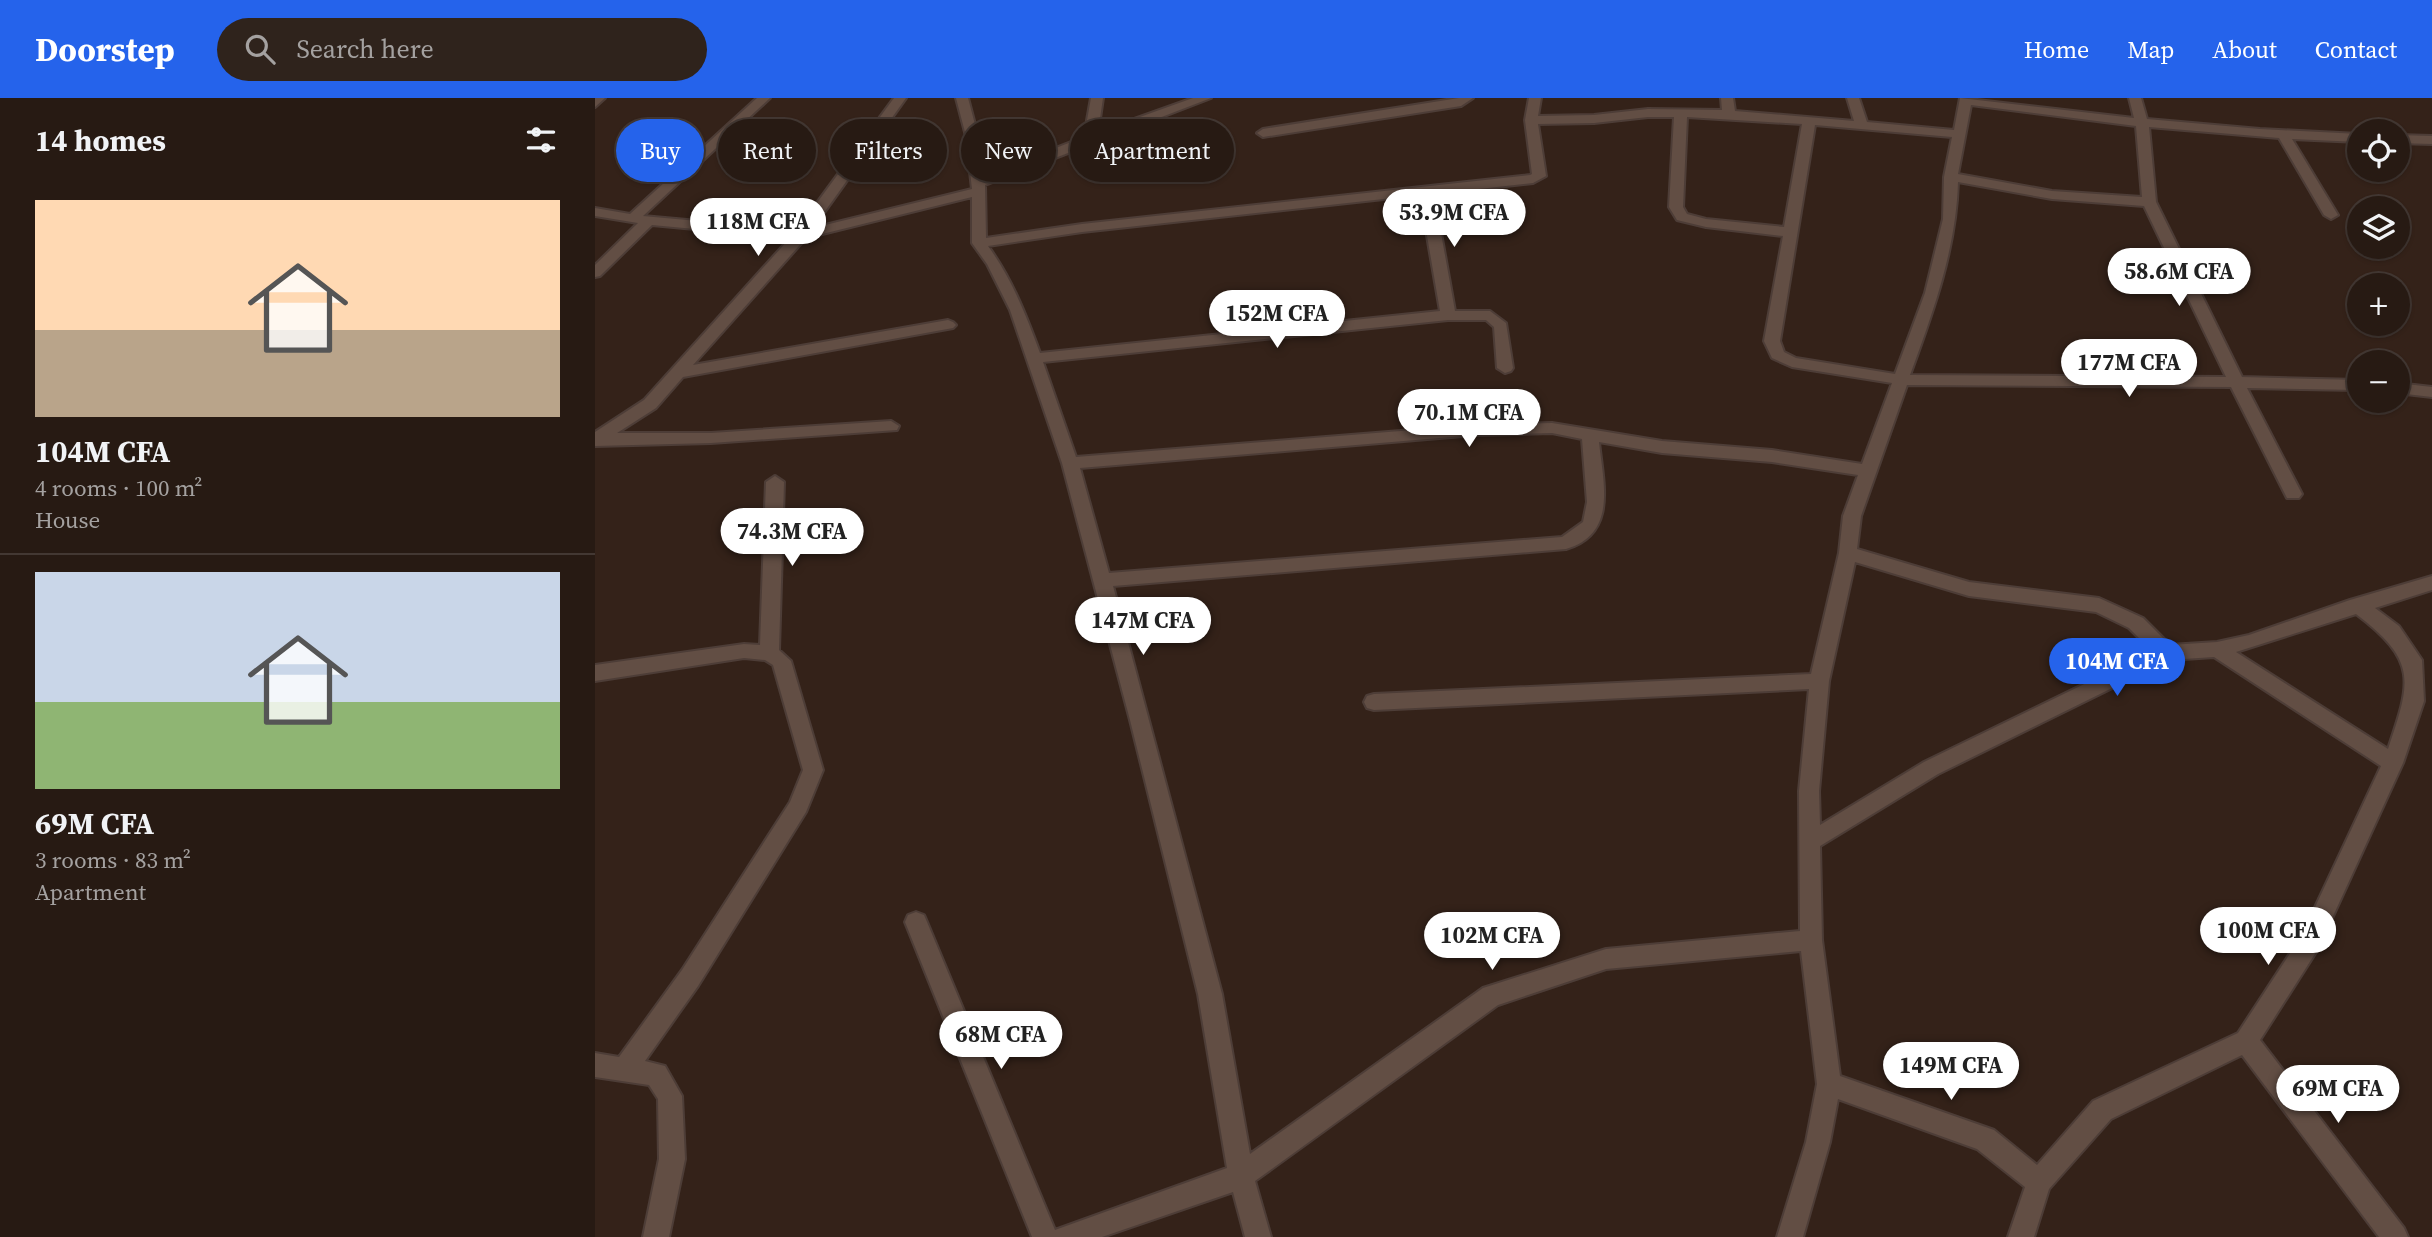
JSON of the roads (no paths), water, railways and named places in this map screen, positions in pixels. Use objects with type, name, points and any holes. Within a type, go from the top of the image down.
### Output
[{"type":"street","points":[[595,103],[599,98]]},
{"type":"street","points":[[633,218],[764,98]]},
{"type":"street","points":[[596,440],[650,404],[801,235],[900,98]]},
{"type":"street","points":[[962,98],[972,136],[978,187],[979,243],[994,264],[1017,310],[1070,463],[1140,720],[1210,994],[1241,1176],[1258,1237]]},
{"type":"street","points":[[1093,119],[1097,98]]},
{"type":"street","points":[[1146,119],[1205,98]]},
{"type":"street","points":[[1263,133],[1461,103],[1467,98]]},
{"type":"street","points":[[979,243],[1081,228],[1537,178],[1539,176],[1531,120],[1535,98]]},
{"type":"street","points":[[1727,98],[1729,114]]},
{"type":"street","points":[[1853,98],[1862,125]]},
{"type":"street","points":[[2135,98],[2142,124],[2149,202],[2179,268],[2293,494]]},
{"type":"street","points":[[1790,1237],[1818,1142],[1829,1084],[1811,940],[1809,791],[1819,681],[1848,553],[1852,516],[1932,293],[1947,232],[1951,177],[1966,99],[2142,124],[2284,136],[2347,138]]},
{"type":"street","points":[[1531,120],[1681,113],[1729,114],[1960,134]]},
{"type":"street","points":[[1681,113],[1676,207],[1682,217],[1706,223],[1789,232]]},
{"type":"street","points":[[1809,121],[1772,341],[1777,355],[1792,362],[1901,380],[2347,384]]},
{"type":"street","points":[[2284,136],[2331,215]]},
{"type":"street","points":[[2410,140],[2432,141]]},
{"type":"street","points":[[595,212],[649,221],[801,235],[978,187],[1070,148]]},
{"type":"street","points":[[1951,177],[2052,195],[2149,202]]},
{"type":"street","points":[[1426,189],[1448,315]]},
{"type":"street","points":[[595,273],[649,221]]},
{"type":"street","points":[[1035,358],[1448,315],[1490,316],[1501,326],[1506,369]]},
{"type":"street","points":[[678,373],[948,325]]},
{"type":"street","points":[[2410,389],[2432,392]]},
{"type":"street","points":[[596,440],[711,438],[891,426]]},
{"type":"street","points":[[1070,463],[1475,430],[1552,428],[1662,447],[1772,456],[1867,471]]},
{"type":"street","points":[[1100,580],[1566,543],[1591,526],[1596,502],[1590,433]]},
{"type":"street","points":[[769,653],[775,482]]},
{"type":"street","points":[[1848,553],[1969,589],[2099,605],[2136,623],[2166,653]]},
{"type":"street","points":[[1811,841],[1931,768],[2166,653],[2217,649],[2249,642],[2432,583]]},
{"type":"street","points":[[2021,1237],[2039,1182],[2102,1110],[2246,1041],[2309,943],[2393,763],[2414,701],[2412,660],[2392,631],[2357,605]]},
{"type":"street","points":[[2217,649],[2393,763]]},
{"type":"street","points":[[595,673],[744,651],[769,653],[781,661],[813,771],[799,806],[698,966],[625,1068]]},
{"type":"street","points":[[1374,702],[1819,681]]},
{"type":"street","points":[[916,922],[1045,1237]]},
{"type":"street","points":[[1065,1237],[1241,1176],[1491,996],[1606,960],[1811,940]]},
{"type":"street","points":[[2246,1041],[2395,1237]]},
{"type":"street","points":[[595,1065],[656,1074],[670,1096],[672,1159],[656,1237]]},
{"type":"street","points":[[1829,1084],[1985,1139],[2039,1182]]}]
